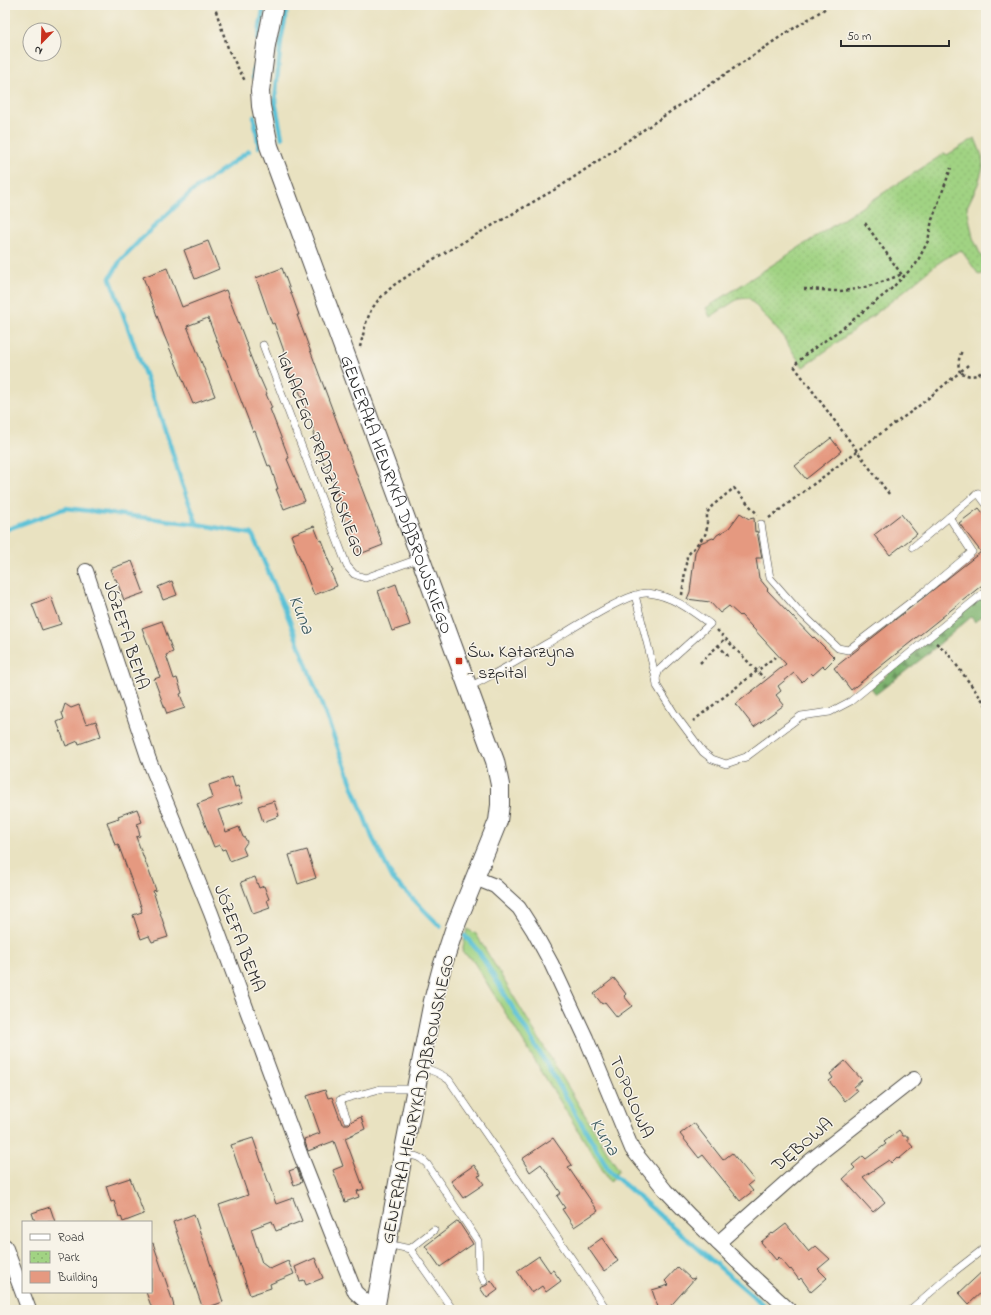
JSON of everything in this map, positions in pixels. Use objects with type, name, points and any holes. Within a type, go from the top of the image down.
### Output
[{"type":"street","name":"GENERAŁA HENRYKA DĄBROWSKIEGO","points":[[274,5],[266,45],[260,92],[261,106],[269,146],[469,687],[495,761],[500,785],[498,821],[455,927],[444,958],[433,1001],[403,1155],[376,1307]]},
{"type":"street","name":"JÓZEFA BEMA","points":[[86,571],[149,760],[213,920],[301,1156],[355,1292],[376,1307]]},
{"type":"street","name":"TOPOLOWA","points":[[475,878],[495,886],[519,908],[533,930],[551,963],[586,1038],[632,1149],[665,1190],[750,1274],[789,1310]]},
{"type":"street","name":"DĘBOWA","points":[[718,1243],[810,1161],[914,1079]]},
{"type":"street","points":[[5,1246],[22,1291]]},
{"type":"street","points":[[23,1293],[29,1310]]},
{"type":"lane","name":"IGNACEGO PRĄDZYŃSKIEGO","points":[[263,345],[347,566],[354,574],[365,578],[421,558]]},
{"type":"lane","points":[[913,547],[978,494],[986,504]]},
{"type":"lane","points":[[761,524],[770,578],[798,610],[838,648],[848,650],[924,592],[972,552],[949,517]]},
{"type":"lane","points":[[635,595],[657,686],[664,699],[703,752],[712,759],[726,764],[746,757],[800,716],[830,712],[851,701],[986,591]]},
{"type":"lane","points":[[469,687],[498,672],[597,614],[635,595],[648,593],[670,598],[681,603],[710,624],[659,670],[656,678]]},
{"type":"lane","points":[[420,1067],[437,1072],[449,1080],[607,1310]]},
{"type":"lane","points":[[347,1119],[340,1100],[380,1089],[408,1089],[416,1091]]},
{"type":"lane","points":[[403,1155],[422,1158],[466,1221],[478,1241],[479,1271],[484,1281]]},
{"type":"lane","points":[[410,1249],[434,1230]]},
{"type":"lane","points":[[387,1244],[410,1249],[453,1310]]},
{"type":"lane","points":[[910,1310],[986,1246]]},
{"type":"path","points":[[214,5],[229,51],[246,83],[260,92]]},
{"type":"path","points":[[360,351],[366,323],[371,310],[379,299],[394,285],[432,260],[561,186],[783,35],[831,5]]},
{"type":"path","points":[[889,494],[794,366],[806,354],[844,327],[889,291],[916,264],[928,241],[932,220],[951,168]]},
{"type":"path","points":[[865,223],[903,276]]},
{"type":"path","points":[[804,289],[837,291],[849,290],[903,276]]},
{"type":"path","points":[[962,351],[958,362],[960,372],[968,376],[974,376],[978,375],[986,368]]},
{"type":"path","points":[[681,603],[687,556],[705,535],[708,528],[707,513],[712,506],[734,488],[759,516],[761,524],[915,409],[968,365]]},
{"type":"path","points":[[710,624],[764,678]]},
{"type":"path","points":[[700,663],[725,639]]},
{"type":"path","points":[[718,646],[729,657]]},
{"type":"path","points":[[946,651],[986,705]]},
{"type":"path","points":[[685,728],[775,657]]},
{"type":"green space","points":[[975,138],[982,156],[983,167],[978,184],[967,207],[973,238],[984,262],[985,273],[979,275],[961,250],[953,254],[929,270],[864,323],[803,367],[781,334],[749,298],[738,299],[710,317],[706,308],[945,153],[947,155]]},
{"type":"green space","points":[[986,593],[986,613],[975,622],[971,617],[924,657],[876,694],[871,688]]},
{"type":"green space","points":[[467,929],[476,934],[619,1170],[610,1182],[472,959],[462,952]]},
{"type":"building","points":[[208,241],[219,269],[195,279],[184,250]]},
{"type":"building","points":[[167,268],[182,307],[226,290],[259,378],[267,394],[272,408],[270,409],[289,458],[287,459],[305,501],[284,509],[276,489],[278,489],[270,465],[268,466],[255,431],[253,432],[208,318],[187,326],[215,396],[193,404],[164,335],[143,277]]},
{"type":"building","points":[[282,268],[299,315],[297,315],[383,545],[360,554],[355,540],[353,541],[348,525],[344,519],[341,510],[343,509],[326,464],[324,464],[315,441],[313,433],[315,433],[298,388],[296,389],[293,383],[284,358],[286,357],[274,323],[272,324],[256,278]]},
{"type":"building","points":[[831,438],[841,451],[806,479],[795,466]]},
{"type":"building","points":[[979,508],[986,517],[986,582],[851,690],[834,668],[981,552],[959,523]]},
{"type":"building","points":[[740,513],[749,519],[754,518],[755,532],[757,531],[762,558],[756,558],[759,578],[768,589],[767,590],[813,638],[814,637],[835,658],[825,668],[823,666],[813,675],[811,673],[802,682],[794,673],[778,686],[781,691],[776,695],[784,705],[754,727],[736,704],[786,664],[741,615],[740,616],[729,606],[720,613],[710,602],[687,599],[690,592],[695,552],[700,543],[713,538],[714,539],[717,535],[729,528]]},
{"type":"building","points":[[901,514],[917,534],[890,555],[874,535]]},
{"type":"building","points":[[314,526],[320,541],[322,540],[333,571],[331,572],[337,586],[314,595],[291,535]]},
{"type":"building","points":[[132,561],[144,593],[124,600],[116,579],[114,579],[110,569]]},
{"type":"building","points":[[172,581],[177,595],[163,600],[158,587]]},
{"type":"building","points":[[396,584],[410,625],[392,631],[378,591]]},
{"type":"building","points":[[51,597],[61,624],[42,630],[32,604]]},
{"type":"building","points":[[162,621],[173,652],[166,655],[174,679],[177,678],[182,693],[180,694],[185,708],[167,714],[154,679],[160,677],[142,628]]},
{"type":"building","points":[[65,704],[71,708],[79,705],[86,724],[96,721],[101,736],[79,744],[78,741],[66,746],[57,722],[64,719],[62,713]]},
{"type":"building","points":[[232,777],[235,787],[238,786],[243,802],[218,810],[226,832],[239,827],[247,842],[243,848],[246,855],[230,861],[225,849],[222,850],[220,845],[214,847],[197,804],[213,798],[209,785]]},
{"type":"building","points":[[274,801],[279,816],[263,822],[258,806]]},
{"type":"building","points":[[137,809],[142,822],[137,824],[140,836],[136,837],[156,890],[153,891],[168,937],[152,942],[149,936],[141,939],[133,915],[142,912],[142,909],[118,844],[115,845],[107,822]]},
{"type":"building","points":[[307,850],[316,878],[298,884],[289,855]]},
{"type":"building","points":[[255,877],[259,888],[264,886],[269,899],[267,900],[270,908],[253,914],[241,882]]},
{"type":"building","points":[[614,978],[626,994],[624,996],[632,1006],[617,1017],[605,1002],[602,1004],[594,994]]},
{"type":"building","points":[[845,1061],[862,1080],[854,1087],[857,1091],[845,1101],[829,1081],[833,1078],[830,1074]]},
{"type":"building","points":[[325,1090],[328,1098],[332,1097],[342,1124],[349,1124],[361,1117],[365,1129],[345,1138],[364,1189],[357,1191],[359,1197],[345,1202],[333,1170],[343,1166],[334,1141],[308,1151],[304,1139],[320,1133],[307,1096]]},
{"type":"building","points":[[694,1123],[723,1160],[732,1153],[754,1180],[748,1185],[753,1191],[740,1201],[703,1155],[699,1158],[680,1134]]},
{"type":"building","points":[[899,1130],[903,1136],[908,1136],[908,1141],[913,1147],[899,1159],[897,1157],[891,1163],[889,1160],[863,1177],[885,1202],[873,1212],[843,1179],[855,1168],[852,1165],[863,1156],[866,1159],[886,1144],[884,1142]]},
{"type":"building","points":[[253,1138],[276,1204],[293,1198],[302,1221],[276,1231],[272,1221],[251,1229],[262,1263],[270,1269],[288,1261],[294,1274],[270,1284],[271,1288],[250,1295],[219,1205],[248,1195],[231,1145]]},
{"type":"building","points":[[553,1138],[572,1165],[568,1167],[598,1211],[574,1227],[562,1209],[565,1208],[557,1196],[561,1193],[541,1164],[530,1172],[522,1159]]},
{"type":"building","points":[[474,1165],[481,1175],[478,1176],[484,1184],[463,1198],[451,1181]]},
{"type":"building","points":[[297,1168],[302,1182],[294,1185],[289,1171]]},
{"type":"building","points":[[130,1178],[144,1214],[123,1221],[121,1216],[119,1217],[114,1201],[111,1202],[106,1186]]},
{"type":"building","points":[[50,1207],[55,1221],[35,1221],[32,1213]]},
{"type":"building","points":[[194,1214],[223,1302],[203,1309],[173,1222]]},
{"type":"building","points":[[458,1221],[473,1244],[440,1267],[425,1246]]},
{"type":"building","points":[[786,1224],[809,1252],[816,1246],[830,1259],[818,1269],[827,1278],[811,1292],[801,1278],[799,1280],[779,1257],[776,1260],[761,1242]]},
{"type":"building","points":[[602,1238],[618,1261],[604,1271],[588,1248]]},
{"type":"building","points":[[152,1244],[175,1310],[152,1310],[146,1293],[152,1293]]},
{"type":"building","points":[[539,1256],[550,1272],[553,1270],[561,1281],[546,1292],[542,1286],[532,1293],[517,1271]]},
{"type":"building","points":[[315,1258],[323,1278],[306,1285],[304,1280],[300,1281],[295,1267]]},
{"type":"building","points":[[678,1267],[691,1279],[695,1278],[667,1310],[659,1310],[652,1290],[669,1285],[665,1281]]},
{"type":"building","points":[[986,1268],[986,1288],[969,1304],[959,1293]]},
{"type":"building","points":[[491,1280],[498,1290],[487,1298],[480,1288],[487,1285]]},
{"type":"waterway","points":[[258,39],[264,5]]},
{"type":"waterway","points":[[282,138],[275,101],[281,40],[288,5]]},
{"type":"waterway","points":[[253,77],[254,68]]},
{"type":"waterway","points":[[254,117],[259,147]]},
{"type":"waterway","points":[[197,524],[182,484],[168,438],[110,278],[120,261],[190,193],[249,151]]},
{"type":"waterway","name":"Kuna","points":[[5,530],[66,508],[197,524],[252,534],[289,619],[372,837],[393,879],[440,926]]},
{"type":"waterway","name":"Kuna","points":[[465,936],[479,952],[610,1172],[769,1310]]},
{"type":"place","name":"Św. Katarzyna - szpital","points":[[459,661]]}]
